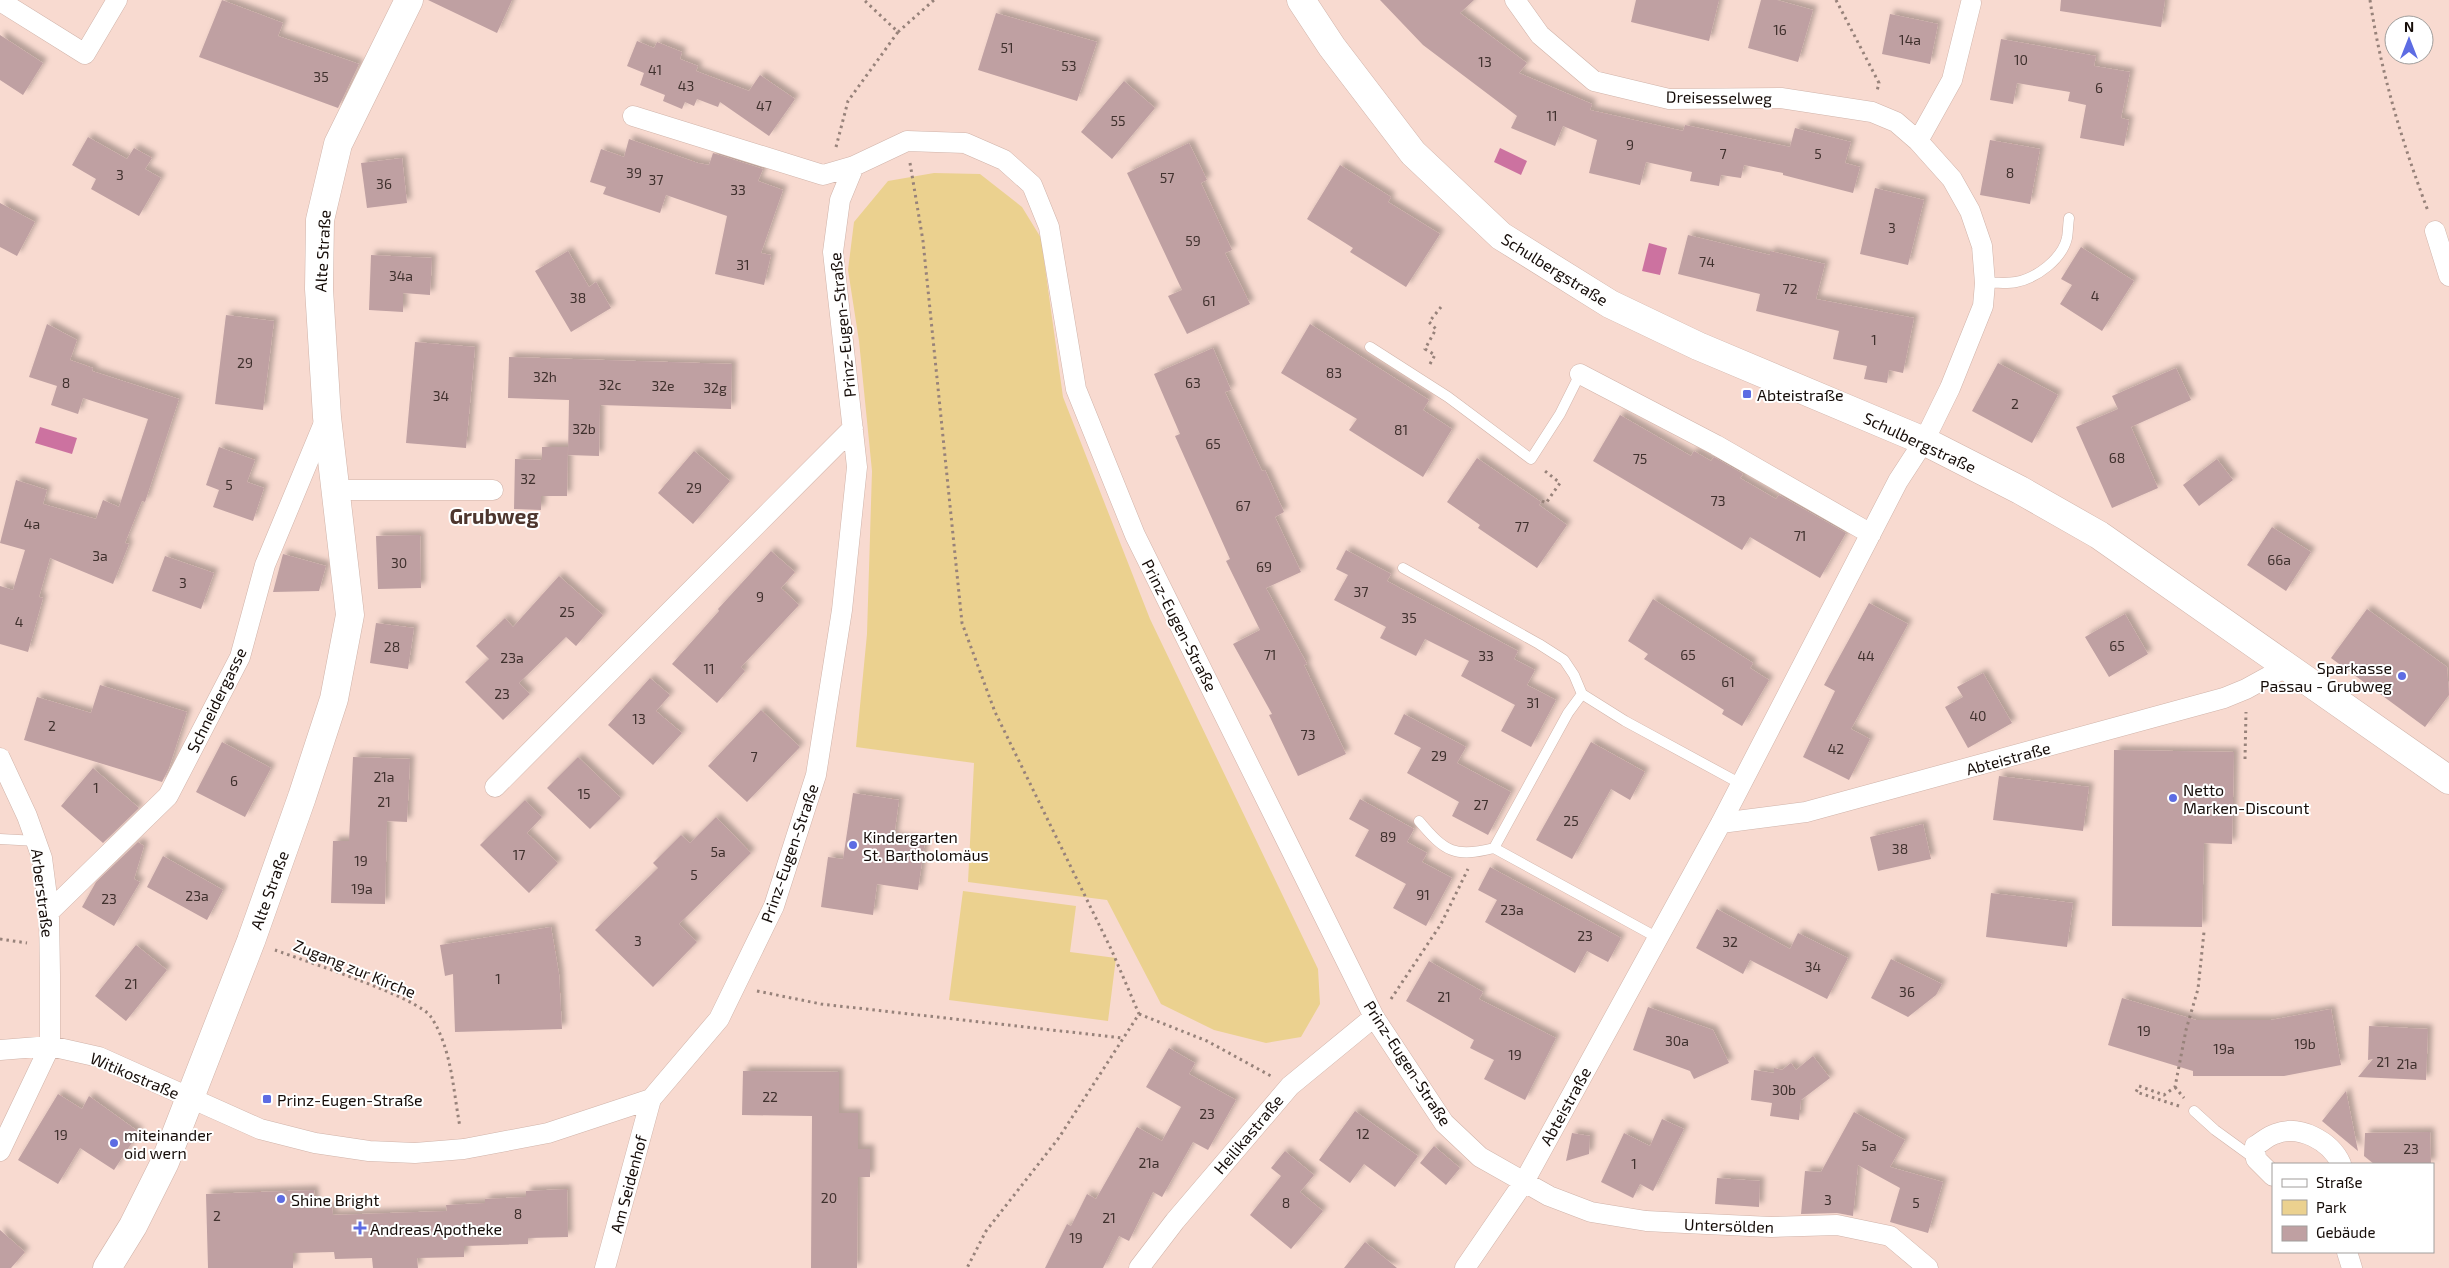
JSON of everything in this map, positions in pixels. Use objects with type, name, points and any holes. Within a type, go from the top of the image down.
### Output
[{"type":"street","points":[[0,1],[85,54],[117,0]]},
{"type":"street","name":"Alte Straße","points":[[107,1268],[133,1226],[165,1162],[251,941],[302,798],[334,700],[350,614],[327,417],[319,289],[320,220],[338,144],[409,0]]},
{"type":"street","name":"Schulbergstraße","points":[[1301,0],[1332,47],[1412,153],[1501,236],[1610,304],[1698,346],[1924,441],[2020,490],[2099,536],[2449,780]]},
{"type":"street","name":"Dreisesselweg","points":[[1515,0],[1540,35],[1594,81],[1669,99],[1781,98],[1824,103],[1872,112],[1896,122],[1918,141],[1952,179],[1970,211],[1982,246],[1985,283],[1982,306],[1950,388],[1924,441]]},
{"type":"street","points":[[1918,141],[1952,80],[1971,3]]},
{"type":"street","name":"Prinz-Eugen-Straße","points":[[633,116],[823,175],[854,166],[907,141],[965,143],[1004,160],[1032,185],[1049,227],[1076,389],[1135,536],[1374,1017],[1444,1123],[1480,1157],[1524,1182]]},
{"type":"street","name":"Prinz-Eugen-Straße","points":[[651,1099],[719,1020],[774,906],[816,775],[842,610],[857,467],[833,252],[840,200],[854,166]]},
{"type":"street","points":[[2435,231],[2449,276]]},
{"type":"street","points":[[1580,374],[1716,445],[1871,534]]},
{"type":"street","name":"Schneidergasse","points":[[49,912],[168,796],[240,657],[265,565],[327,417]]},
{"type":"street","points":[[495,787],[853,428]]},
{"type":"street","name":"Abteistraße","points":[[1465,1268],[1524,1182],[1721,823],[1898,481],[1924,441]]},
{"type":"street","points":[[335,490],[493,490]]},
{"type":"street","name":"Abteistraße","points":[[1721,823],[1806,812],[2036,750],[2224,698],[2286,667]]},
{"type":"street","name":"Arberstraße","points":[[0,758],[42,858],[49,912],[50,1046]]},
{"type":"street","name":"Heilikastraße","points":[[1139,1268],[1175,1221],[1290,1086],[1374,1017]]},
{"type":"street","points":[[0,1151],[50,1046]]},
{"type":"street","name":"Witikostraße","points":[[0,1050],[50,1046],[99,1057],[190,1098]]},
{"type":"street","points":[[190,1098],[260,1129],[315,1143],[369,1151],[396,1152],[464,1150],[548,1133],[651,1099]]},
{"type":"street","name":"Am Seidenhof","points":[[605,1268],[651,1099]]},
{"type":"street","points":[[2272,1175],[2256,1159],[2255,1146],[2276,1134],[2296,1130],[2320,1140],[2338,1157],[2341,1163]]},
{"type":"street","name":"Untersölden","points":[[1524,1182],[1549,1196],[1591,1212],[1646,1220],[1770,1227],[1837,1225],[1890,1236],[1928,1268]]},
{"type":"street","points":[[2348,1253],[2352,1268]]},
{"type":"lane","points":[[1985,283],[2017,282],[2034,276],[2047,268],[2058,255],[2067,239],[2069,218]]},
{"type":"lane","points":[[1370,347],[1448,397],[1531,459],[1560,414],[1580,374]]},
{"type":"lane","points":[[1403,568],[1564,660],[1574,675],[1582,694],[1625,721],[1741,784]]},
{"type":"lane","points":[[1494,848],[1568,713],[1582,694]]},
{"type":"lane","points":[[1419,821],[1430,834],[1455,852],[1476,852],[1494,848],[1658,938]]},
{"type":"lane","points":[[0,839],[36,841]]},
{"type":"lane","points":[[2194,1111],[2215,1130],[2256,1159]]},
{"type":"path","points":[[864,0],[898,32]]},
{"type":"path","points":[[854,166],[836,149],[848,102],[898,32],[934,0]]},
{"type":"path","points":[[1836,0],[1879,83],[1872,112]]},
{"type":"path","points":[[2370,0],[2376,39],[2404,146],[2435,231]]},
{"type":"path","points":[[907,141],[923,241],[962,622],[995,712],[1112,951],[1139,1014],[1207,1040],[1290,1086]]},
{"type":"path","points":[[1420,380],[1435,356],[1425,349],[1436,329],[1429,322],[1441,307]]},
{"type":"path","points":[[1531,459],[1560,483],[1546,503],[1542,501]]},
{"type":"path","points":[[2245,742],[2245,759]]},
{"type":"path","points":[[1397,990],[1441,924],[1476,852]]},
{"type":"path","points":[[2194,1111],[2136,1092],[2139,1086],[2164,1095],[2175,1087],[2186,1030],[2198,989],[2204,932]]},
{"type":"path","name":"Zugang zur Kirche","points":[[251,941],[402,997],[430,1014],[445,1043],[464,1150]]},
{"type":"path","points":[[735,986],[821,1004],[1123,1038]]},
{"type":"path","points":[[967,1268],[986,1232],[1058,1139],[1139,1014]]},
{"type":"green space","points":[[934,173],[980,174],[1022,207],[1041,238],[1063,397],[1150,619],[1318,969],[1320,1004],[1301,1037],[1266,1043],[1214,1030],[1161,1004],[1107,900],[968,882],[974,763],[856,747],[867,634],[872,471],[859,341],[848,270],[854,222],[888,181]]},
{"type":"green space","points":[[963,891],[1076,906],[1070,952],[1116,958],[1108,1021],[949,1000]]},
{"type":"shaded area","points":[[1500,148],[1527,161],[1521,175],[1494,162]]},
{"type":"shaded area","points":[[1649,243],[1667,248],[1660,275],[1642,271]]},
{"type":"shaded area","points":[[40,427],[77,438],[72,454],[35,443]]},
{"type":"building","points":[[222,0],[283,23],[278,36],[359,64],[338,108],[199,57]]},
{"type":"building","points":[[428,0],[512,0],[497,33]]},
{"type":"building","points":[[1380,0],[1474,0],[1460,13],[1527,63],[1519,73],[1592,104],[1590,110],[1683,131],[1685,125],[1790,147],[1795,128],[1851,142],[1845,163],[1860,167],[1853,193],[1783,175],[1783,173],[1744,165],[1741,178],[1721,175],[1719,186],[1690,181],[1692,172],[1646,162],[1640,185],[1589,173],[1597,140],[1563,126],[1555,146],[1511,128],[1517,116],[1423,45]]},
{"type":"building","points":[[1636,0],[1719,0],[1709,41],[1631,22]]},
{"type":"building","points":[[1761,0],[1777,0],[1813,10],[1798,62],[1748,48]]},
{"type":"building","points":[[2061,0],[2165,0],[2161,27],[2060,11]]},
{"type":"building","points":[[996,13],[1097,42],[1077,101],[978,70]]},
{"type":"building","points":[[1890,14],[1938,24],[1930,64],[1882,54]]},
{"type":"building","points":[[0,35],[43,63],[23,95],[0,80]]},
{"type":"building","points":[[2001,39],[2096,56],[2094,66],[2130,72],[2121,118],[2129,120],[2124,146],[2080,138],[2086,105],[2068,101],[2070,92],[2017,83],[2013,104],[1990,100]]},
{"type":"building","points":[[637,41],[654,48],[657,42],[682,52],[680,59],[698,66],[696,71],[749,91],[760,75],[795,99],[769,136],[720,102],[718,107],[697,99],[694,106],[685,102],[682,109],[663,101],[665,95],[640,85],[644,73],[627,66]]},
{"type":"building","points":[[1124,81],[1155,108],[1112,159],[1081,132]]},
{"type":"building","points":[[88,137],[127,159],[134,148],[152,158],[145,169],[161,178],[139,216],[91,189],[96,179],[72,165]]},
{"type":"building","points":[[629,139],[698,163],[709,165],[713,153],[763,169],[758,181],[783,190],[761,253],[771,255],[764,285],[715,274],[727,216],[666,195],[660,213],[603,194],[606,187],[590,182],[601,149],[624,157]]},
{"type":"building","points":[[1990,140],[2040,149],[2030,204],[1980,195]]},
{"type":"building","points":[[1189,143],[1207,180],[1201,183],[1232,250],[1225,253],[1250,304],[1187,334],[1168,296],[1182,290],[1127,173]]},
{"type":"building","points":[[402,158],[407,203],[367,208],[361,163]]},
{"type":"building","points":[[1340,165],[1391,197],[1388,202],[1440,234],[1406,287],[1350,252],[1353,248],[1307,219]]},
{"type":"building","points":[[1875,188],[1924,200],[1908,265],[1860,254]]},
{"type":"building","points":[[0,203],[35,222],[17,256],[0,247]]},
{"type":"building","points":[[1688,235],[1770,255],[1770,251],[1825,264],[1816,299],[1914,318],[1903,373],[1889,370],[1887,383],[1864,379],[1867,366],[1833,359],[1839,331],[1756,311],[1760,294],[1678,274]]},
{"type":"building","points":[[2081,247],[2134,281],[2102,331],[2060,304],[2072,285],[2061,279]]},
{"type":"building","points":[[568,251],[589,287],[596,282],[611,308],[571,332],[535,271]]},
{"type":"building","points":[[371,255],[432,258],[430,295],[403,293],[403,312],[369,310]]},
{"type":"building","points":[[226,315],[274,321],[263,410],[215,404]]},
{"type":"building","points":[[47,324],[77,340],[70,360],[93,368],[92,371],[179,399],[145,502],[142,501],[125,543],[129,544],[113,584],[50,558],[39,597],[43,598],[28,652],[0,644],[0,586],[13,590],[25,550],[0,543],[16,480],[47,490],[43,504],[96,519],[103,500],[119,507],[148,419],[83,398],[78,414],[51,405],[57,386],[29,377]]},
{"type":"building","points":[[1310,324],[1429,400],[1423,410],[1452,429],[1423,477],[1349,430],[1357,419],[1281,373]]},
{"type":"building","points":[[415,342],[475,347],[466,448],[406,443]]},
{"type":"building","points":[[1213,348],[1231,390],[1225,392],[1262,471],[1265,470],[1284,512],[1275,517],[1301,572],[1266,588],[1307,664],[1304,665],[1346,754],[1298,776],[1269,715],[1272,714],[1233,644],[1260,630],[1226,561],[1230,559],[1175,436],[1180,434],[1154,374]]},
{"type":"building","points":[[509,357],[732,364],[731,409],[600,405],[599,456],[568,455],[569,400],[508,398]]},
{"type":"building","points":[[1998,363],[2058,395],[2032,443],[1972,411]]},
{"type":"building","points":[[2176,368],[2191,400],[2131,427],[2158,488],[2112,508],[2076,427],[2118,409],[2112,396]]},
{"type":"building","points":[[1620,415],[1691,456],[1694,451],[1711,461],[1714,457],[1743,474],[1740,478],[1776,499],[1779,495],[1846,533],[1820,578],[1750,537],[1742,550],[1593,461]]},
{"type":"building","points":[[219,447],[255,460],[247,482],[264,488],[253,521],[213,507],[219,490],[206,485]]},
{"type":"building","points":[[542,447],[568,447],[567,496],[541,496],[541,510],[514,509],[515,459],[542,460]]},
{"type":"building","points":[[694,451],[730,481],[693,524],[658,493]]},
{"type":"building","points":[[1477,458],[1541,502],[1539,505],[1567,525],[1537,568],[1478,528],[1480,525],[1447,502]]},
{"type":"building","points":[[2217,459],[2233,480],[2199,506],[2183,485]]},
{"type":"building","points":[[2272,527],[2311,552],[2286,591],[2247,565]]},
{"type":"building","points":[[420,535],[421,588],[378,589],[376,536]]},
{"type":"building","points":[[1346,550],[1391,574],[1387,581],[1518,651],[1514,659],[1535,670],[1527,685],[1556,700],[1531,747],[1501,731],[1515,705],[1461,676],[1469,661],[1425,639],[1416,656],[1380,638],[1386,627],[1334,600],[1348,575],[1336,569]]},
{"type":"building","points":[[771,551],[795,572],[781,588],[799,605],[741,667],[745,671],[717,703],[672,664],[719,611],[718,609]]},
{"type":"building","points":[[283,554],[326,566],[319,591],[273,592]]},
{"type":"building","points":[[165,556],[214,573],[201,609],[152,591]]},
{"type":"building","points":[[559,576],[603,615],[576,646],[566,637],[519,683],[530,694],[503,720],[465,682],[489,659],[476,646],[505,618],[513,627]]},
{"type":"building","points":[[1653,599],[1753,663],[1750,668],[1769,680],[1742,726],[1722,714],[1724,710],[1644,659],[1648,654],[1628,641]]},
{"type":"building","points":[[1869,603],[1908,624],[1851,729],[1870,739],[1849,780],[1803,757],[1835,691],[1824,685]]},
{"type":"building","name":"Sparkasse Passau - Grubweg","points":[[2367,609],[2447,667],[2449,695],[2425,727],[2331,658]]},
{"type":"building","points":[[2125,614],[2148,654],[2109,677],[2085,637]]},
{"type":"building","points":[[376,623],[414,628],[408,669],[370,663]]},
{"type":"building","points":[[1983,673],[2012,723],[1968,748],[1945,707],[1963,697],[1957,687]]},
{"type":"building","points":[[650,678],[670,695],[656,711],[682,733],[653,765],[608,725]]},
{"type":"building","points":[[100,685],[187,712],[169,768],[162,782],[24,740],[37,697],[91,713]]},
{"type":"building","points":[[761,710],[800,747],[747,802],[708,766]]},
{"type":"building","points":[[1404,714],[1466,747],[1457,763],[1511,792],[1488,835],[1452,816],[1459,802],[1407,773],[1421,748],[1394,734]]},
{"type":"building","points":[[222,742],[271,768],[245,817],[196,792]]},
{"type":"building","points":[[1591,742],[1645,772],[1630,800],[1611,789],[1572,859],[1536,840]]},
{"type":"building","name":"Netto Marken-Discount","points":[[2114,750],[2234,752],[2232,844],[2204,843],[2202,927],[2112,926]]},
{"type":"building","points":[[353,757],[410,759],[407,822],[387,821],[385,904],[331,903],[333,841],[349,841]]},
{"type":"building","points":[[578,757],[621,798],[590,829],[547,788]]},
{"type":"building","points":[[93,768],[139,808],[103,843],[61,806]]},
{"type":"building","points":[[1999,776],[2089,787],[2083,831],[1993,820]]},
{"type":"building","points":[[853,793],[899,800],[894,837],[925,841],[918,890],[877,884],[873,915],[821,907],[828,857],[843,859]]},
{"type":"building","points":[[1360,799],[1414,829],[1407,842],[1427,853],[1422,862],[1452,878],[1426,926],[1393,908],[1406,884],[1355,856],[1369,830],[1349,819]]},
{"type":"building","points":[[525,800],[542,817],[527,833],[558,863],[529,893],[480,845]]},
{"type":"building","points":[[716,817],[751,853],[679,924],[697,942],[653,987],[595,930],[658,868],[653,863],[681,835],[690,843]]},
{"type":"building","points":[[1923,824],[1931,859],[1878,871],[1870,837]]},
{"type":"building","points":[[138,842],[144,846],[134,879],[140,882],[114,926],[82,907],[96,882]]},
{"type":"building","points":[[163,856],[223,890],[207,920],[147,887]]},
{"type":"building","points":[[1490,867],[1621,938],[1608,962],[1587,951],[1575,973],[1485,922],[1497,900],[1478,890]]},
{"type":"building","points":[[1991,893],[2073,903],[2067,947],[1986,937]]},
{"type":"building","points":[[1717,909],[1790,949],[1798,933],[1848,958],[1827,999],[1750,960],[1743,974],[1696,948]]},
{"type":"building","points":[[551,927],[559,974],[562,1029],[455,1032],[453,974],[445,976],[440,945]]},
{"type":"building","points":[[136,945],[167,970],[126,1021],[95,996]]},
{"type":"building","points":[[1891,959],[1942,984],[1936,995],[1908,1017],[1871,998]]},
{"type":"building","points":[[1429,961],[1483,992],[1479,999],[1556,1038],[1525,1100],[1484,1079],[1494,1060],[1470,1048],[1474,1040],[1406,1001]]},
{"type":"building","points":[[2122,998],[2196,1020],[2271,1020],[2331,1009],[2341,1065],[2284,1076],[2193,1076],[2193,1071],[2108,1045]]},
{"type":"building","points":[[1648,1007],[1713,1030],[1729,1063],[1694,1079],[1690,1071],[1633,1050]]},
{"type":"building","points":[[2369,1026],[2428,1029],[2426,1080],[2358,1077],[2373,1059],[2368,1060]]},
{"type":"building","points":[[1169,1048],[1195,1063],[1189,1074],[1236,1100],[1208,1150],[1193,1142],[1162,1197],[1153,1192],[1129,1241],[1119,1236],[1103,1268],[1045,1268],[1067,1224],[1071,1226],[1087,1194],[1096,1199],[1137,1127],[1162,1141],[1181,1107],[1146,1087]]},
{"type":"building","points":[[1813,1056],[1830,1078],[1801,1100],[1799,1120],[1770,1116],[1772,1103],[1751,1100],[1754,1070],[1774,1073],[1774,1068],[1782,1070],[1791,1063],[1796,1070]]},
{"type":"building","points":[[743,1071],[839,1072],[839,1113],[858,1113],[858,1149],[870,1149],[870,1177],[858,1177],[857,1268],[811,1268],[812,1116],[742,1115]]},
{"type":"building","points":[[2346,1091],[2358,1151],[2322,1121]]},
{"type":"building","points":[[58,1094],[82,1109],[89,1096],[139,1132],[114,1170],[80,1148],[58,1184],[18,1160]]},
{"type":"building","points":[[1355,1111],[1418,1156],[1395,1187],[1364,1164],[1350,1183],[1319,1160]]},
{"type":"building","points":[[1854,1112],[1905,1140],[1890,1167],[1943,1182],[1928,1233],[1890,1222],[1900,1188],[1858,1165],[1853,1216],[1837,1213],[1801,1214],[1805,1171],[1821,1172]]},
{"type":"building","points":[[1662,1119],[1684,1129],[1653,1191],[1640,1184],[1633,1198],[1601,1182],[1624,1133],[1650,1146]]},
{"type":"building","points":[[2430,1132],[2431,1163],[2373,1163],[2364,1156],[2365,1133]]},
{"type":"building","points":[[1572,1133],[1590,1136],[1589,1154],[1566,1161]]},
{"type":"building","points":[[1434,1146],[1460,1168],[1446,1185],[1420,1163]]},
{"type":"building","points":[[1285,1151],[1314,1175],[1300,1192],[1323,1211],[1291,1249],[1250,1215],[1281,1176],[1271,1168]]},
{"type":"building","points":[[1717,1178],[1760,1181],[1759,1207],[1715,1204]]},
{"type":"building","points":[[567,1189],[568,1237],[528,1238],[528,1244],[464,1246],[464,1257],[417,1258],[418,1268],[373,1268],[372,1258],[335,1259],[334,1252],[293,1253],[293,1268],[208,1268],[206,1194],[314,1190],[315,1208],[332,1207],[333,1215],[447,1211],[446,1205],[485,1203],[485,1199],[526,1197],[526,1191]]},
{"type":"building","points":[[0,1230],[25,1252],[11,1268],[0,1268]]},
{"type":"building","points":[[1365,1242],[1397,1268],[1344,1268]]},
{"type":"place","name":"Abteistraße","points":[[1747,394]]},
{"type":"place","name":"Sparkasse Passau - Grubweg","points":[[2402,676]]},
{"type":"place","name":"Netto Marken-Discount","points":[[2173,798]]},
{"type":"place","name":"Kindergarten St. Bartholomäus","points":[[853,845]]},
{"type":"place","name":"Prinz-Eugen-Straße","points":[[267,1099]]},
{"type":"place","name":"miteinander oid wern","points":[[114,1143]]},
{"type":"place","name":"Shine Bright","points":[[281,1199]]},
{"type":"place","name":"Andreas Apotheke","points":[[360,1228]]},
{"type":"district","name":"Grubweg","points":[[494,515]]}]
